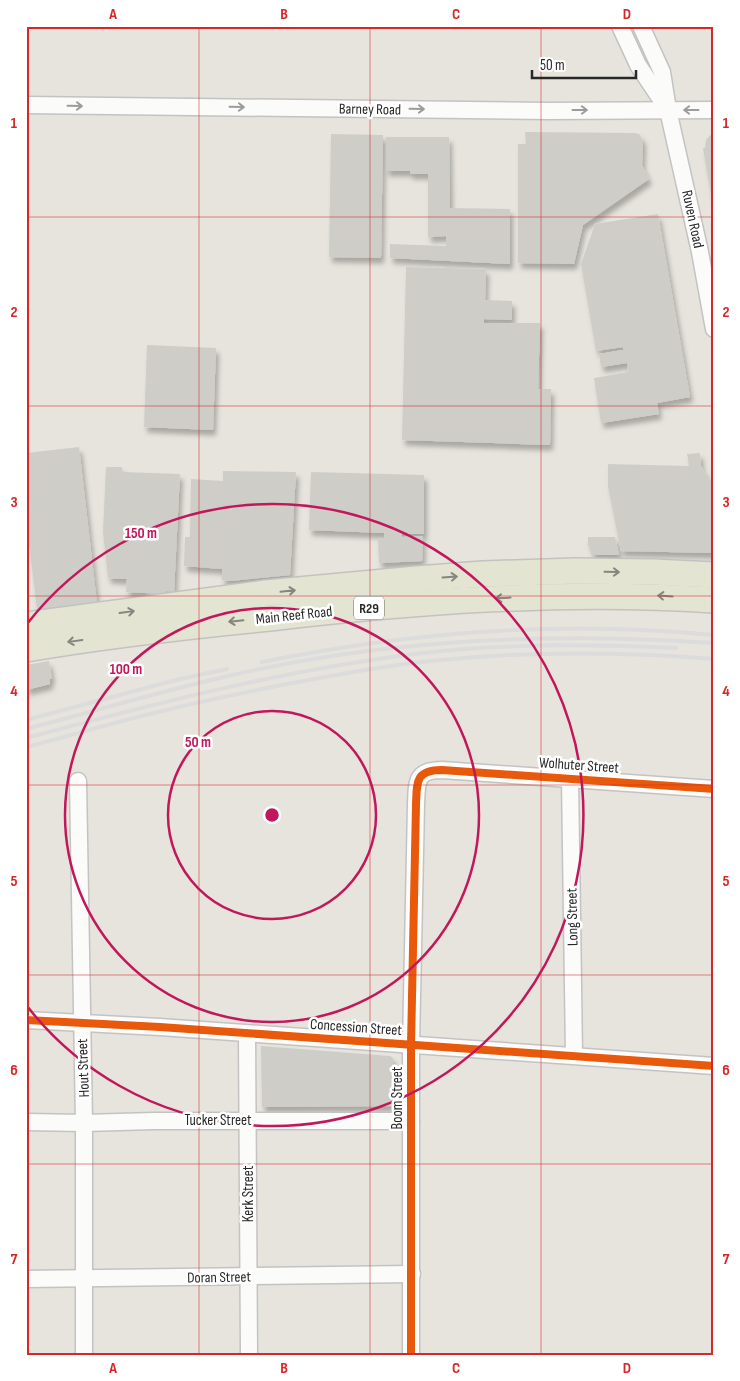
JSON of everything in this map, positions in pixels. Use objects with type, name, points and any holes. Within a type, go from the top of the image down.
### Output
[{"type":"main road","name":"Main Reef Road","points":[[26,625],[266,593],[483,574],[575,571],[714,575]]},
{"type":"main road","name":"Main Reef Road","points":[[26,649],[110,636],[212,624],[477,599],[563,595],[654,596],[714,600]]},
{"type":"street","name":"Ruven Road","points":[[620,26],[638,64],[668,110]]},
{"type":"street","name":"Ruven Road","points":[[641,26],[662,72],[668,110],[700,252],[714,329]]},
{"type":"street","name":"Barney Road","points":[[26,105],[538,111],[714,110]]},
{"type":"street","name":"Wolhuter Street","points":[[442,770],[714,788]]},
{"type":"street","name":"Boom Street","points":[[411,1355],[410,1045],[417,786],[418,778],[424,772],[442,770]]},
{"type":"street","name":"Long Street","points":[[570,778],[574,1055]]},
{"type":"street","name":"Hout Street","points":[[78,781],[84,1123],[84,1355]]},
{"type":"street","name":"Concession Street","points":[[26,1020],[160,1027],[714,1066]]},
{"type":"street","name":"Kerk Street","points":[[248,1034],[249,1355]]},
{"type":"street","name":"Tucker Street","points":[[26,1122],[411,1121]]},
{"type":"street","name":"Doran Street","points":[[26,1279],[84,1280],[412,1274]]},
{"type":"building","points":[[714,131],[713,206],[703,148],[705,148],[706,140]]},
{"type":"building","points":[[525,132],[635,133],[639,134],[643,140],[642,165],[649,179],[583,225],[574,264],[518,263],[518,144],[526,144]]},
{"type":"building","points":[[331,134],[383,135],[381,258],[329,257]]},
{"type":"building","points":[[386,137],[449,137],[450,208],[510,209],[510,264],[390,258],[390,244],[446,246],[446,236],[428,237],[428,174],[410,174],[410,171],[386,171]]},
{"type":"building","points":[[658,214],[690,397],[657,403],[659,414],[601,423],[594,378],[628,372],[627,363],[601,367],[599,354],[623,350],[623,347],[596,351],[581,264],[595,224]]},
{"type":"building","points":[[406,267],[486,269],[485,300],[512,301],[512,320],[484,319],[484,323],[540,323],[538,389],[551,389],[550,445],[402,440]]},
{"type":"building","points":[[147,345],[216,348],[213,430],[144,427]]},
{"type":"building","points":[[79,447],[97,603],[37,609],[26,519],[26,453]]},
{"type":"building","points":[[700,453],[701,466],[714,488],[714,553],[621,551],[608,486],[608,464],[689,466],[687,454]]},
{"type":"building","points":[[106,467],[122,467],[122,472],[180,474],[174,592],[166,591],[165,594],[126,592],[127,579],[108,578],[103,532]]},
{"type":"building","points":[[223,471],[296,472],[290,575],[230,581],[222,580],[222,569],[184,566],[185,537],[190,537],[191,479],[223,481]]},
{"type":"building","points":[[311,472],[424,475],[424,534],[402,534],[402,537],[423,536],[422,561],[379,563],[378,539],[384,538],[384,533],[309,530]]},
{"type":"building","points":[[588,537],[615,537],[619,555],[591,555]]},
{"type":"building","points":[[49,661],[52,679],[50,679],[50,684],[26,690],[26,665]]},
{"type":"building","points":[[261,1046],[390,1056],[393,1058],[392,1106],[262,1107]]},
{"type":"railway","points":[[262,662],[374,643],[430,636],[487,632],[601,629],[714,635]]},
{"type":"railway","points":[[26,729],[224,677],[284,664],[345,654],[406,647],[530,639],[591,638],[714,643]]},
{"type":"railway","points":[[26,738],[223,688],[322,668],[423,653],[517,646],[581,645],[676,648]]},
{"type":"railway","points":[[26,747],[205,701],[307,680],[402,664],[447,659],[536,654],[625,654],[714,659]]},
{"type":"railway","points":[[26,720],[176,680],[227,669]]},
{"type":"cycle path","points":[[411,1355],[411,1045],[416,805],[419,779],[427,772],[442,770],[714,789]]},
{"type":"cycle path","points":[[26,1020],[160,1027],[714,1066]]}]
